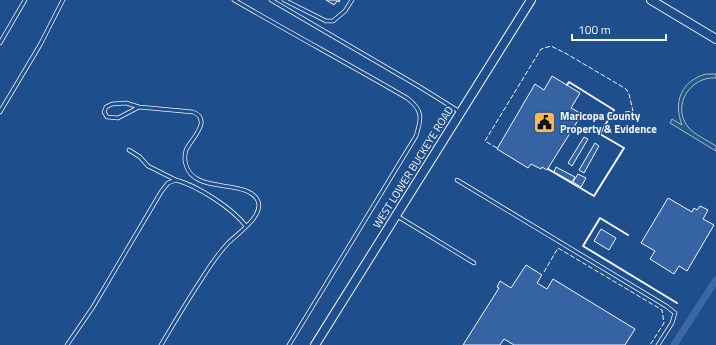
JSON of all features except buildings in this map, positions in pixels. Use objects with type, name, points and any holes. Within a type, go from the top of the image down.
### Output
[{"type":"main road","name":"WEST LOWER BUCKEYE ROAD","points":[[314,345],[530,0]]},
{"type":"main road","points":[[651,0],[716,39]]},
{"type":"lane","points":[[0,43],[26,0]]},
{"type":"lane","points":[[0,112],[40,45],[63,0]]},
{"type":"lane","points":[[234,0],[407,98],[415,104],[420,112],[420,124],[416,136],[289,345]]},
{"type":"lane","points":[[271,0],[420,86],[460,112]]},
{"type":"lane","points":[[284,0],[326,21],[333,21],[345,11],[352,0]]},
{"type":"lane","points":[[139,107],[118,118],[107,117],[104,112],[106,107],[112,104],[126,104],[139,107],[193,112],[198,114],[201,119],[200,127],[186,150],[184,161],[187,170],[195,178],[207,183],[244,190],[253,195],[258,201],[259,209],[255,217],[219,253],[185,302],[161,345]]},
{"type":"lane","points":[[130,150],[140,157],[148,166],[176,180],[182,181],[212,197],[240,218],[246,226]]},
{"type":"lane","points":[[67,345],[93,307],[161,192],[168,184],[176,180]]},
{"type":"lane","points":[[457,180],[666,306],[674,314],[672,322],[658,345]]},
{"type":"lane","points":[[396,215],[474,263]]},
{"type":"shaded area","points":[[706,74],[716,74],[716,78],[699,82],[686,94],[683,101],[683,118],[691,130],[716,146],[716,151],[670,123],[672,119],[682,125],[678,108],[681,94],[690,82],[697,77]]},
{"type":"waterway","points":[[674,345],[716,280]]},
{"type":"fence","points":[[497,148],[485,141],[541,49],[551,46],[626,89],[629,94],[633,111],[625,112],[625,116],[622,119],[611,115]]},
{"type":"fence","points":[[544,272],[558,248],[662,310],[664,323],[650,345]]},
{"type":"wall","points":[[548,169],[594,196],[624,148],[600,134],[614,110],[569,82],[567,85]]},
{"type":"wall","points":[[628,235],[600,218],[583,246],[677,303]]},
{"type":"place","name":"Maricopa County Property & Evidence","points":[[545,122]]}]
